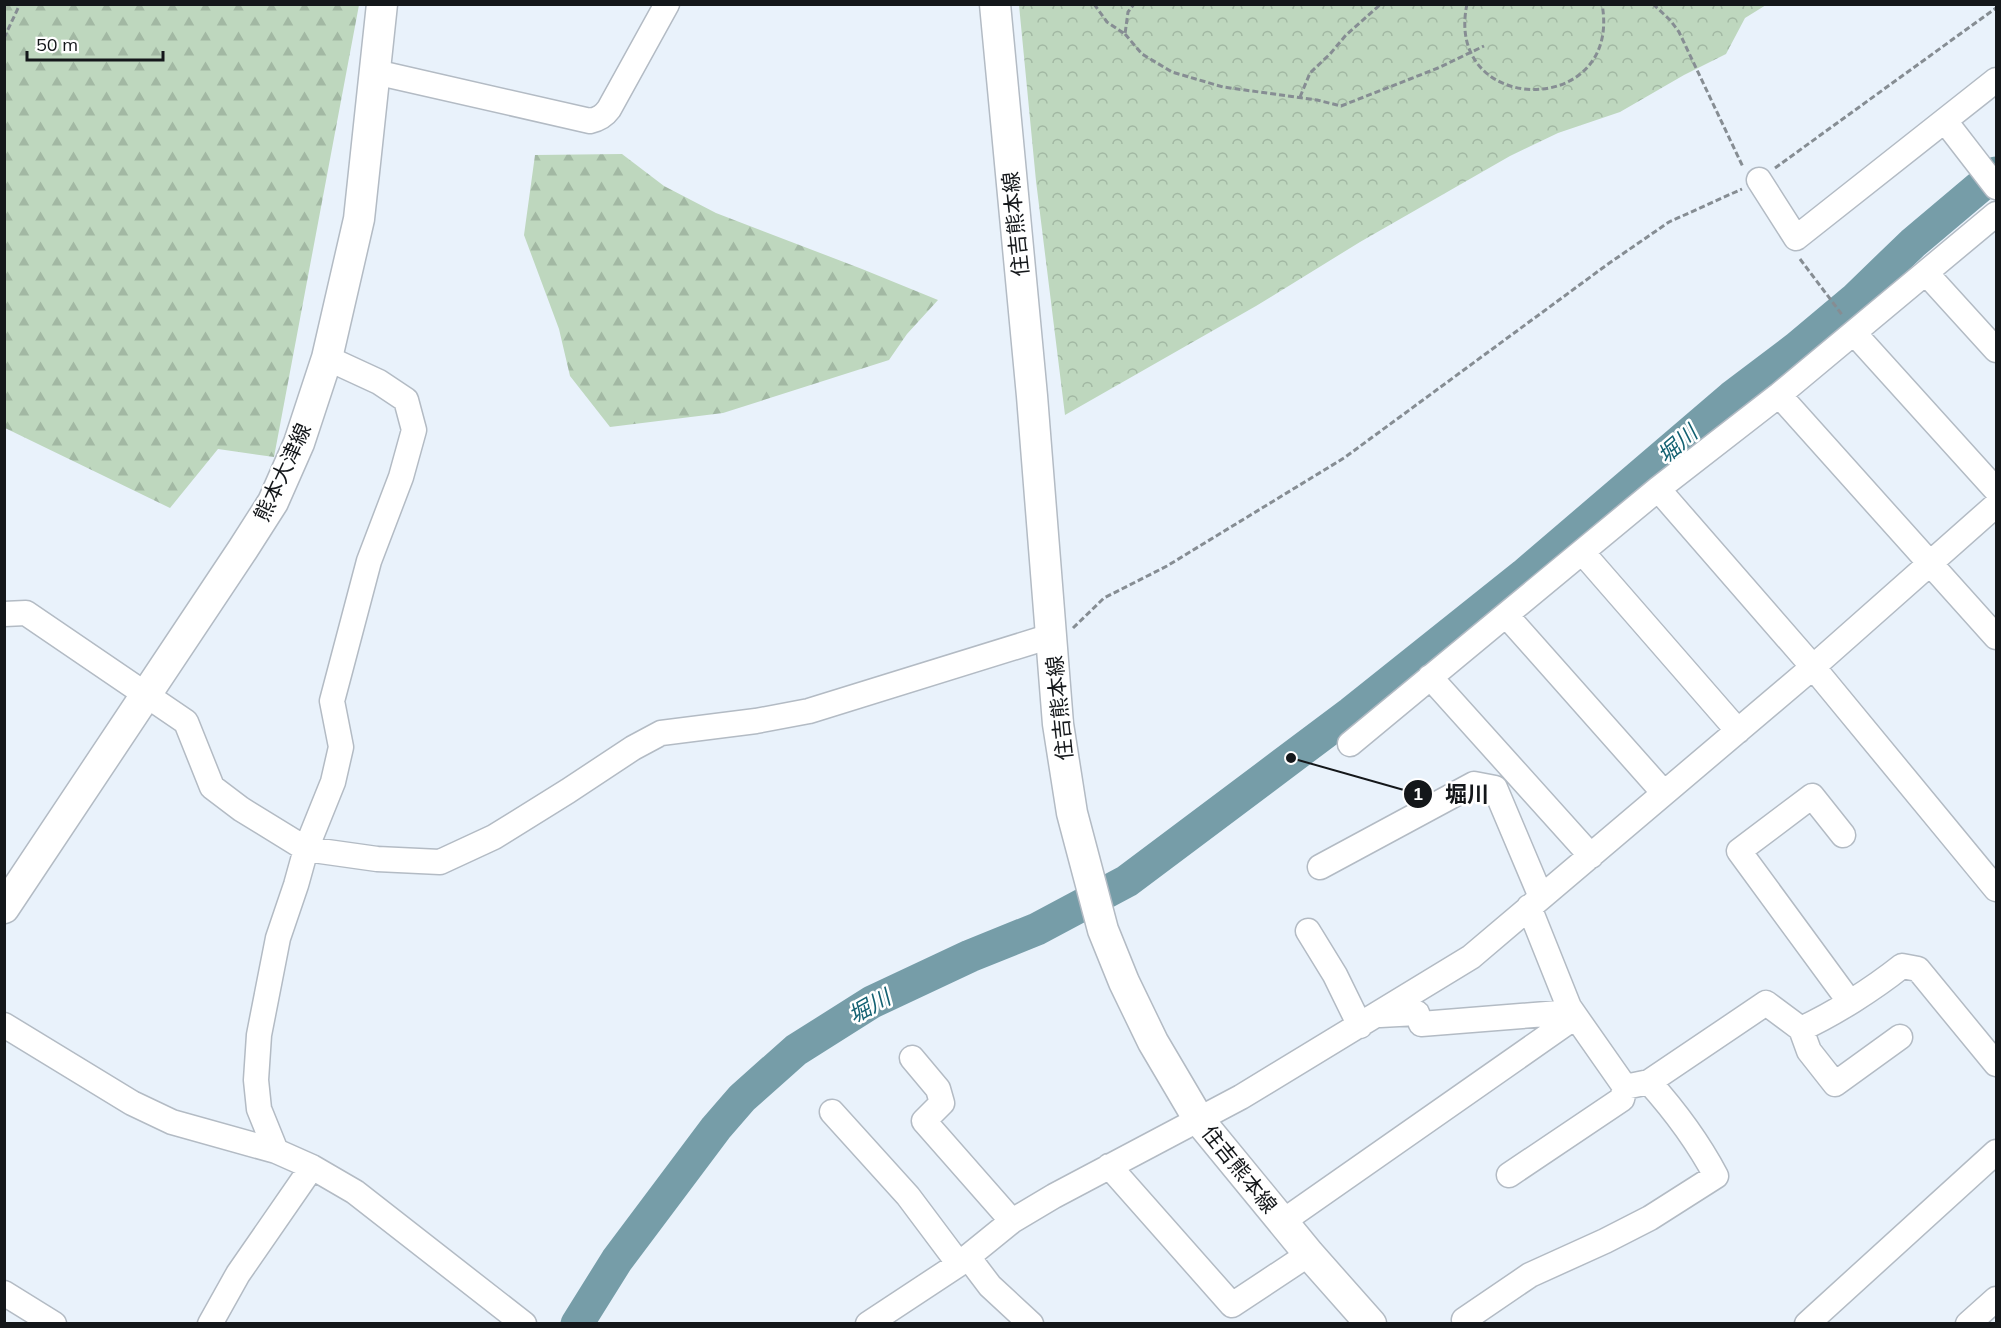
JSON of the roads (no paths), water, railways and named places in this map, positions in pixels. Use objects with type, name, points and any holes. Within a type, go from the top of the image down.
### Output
[{"type":"main road","name":"熊本大津線","points":[[4,908],[273,501],[299,443],[327,358],[358,219],[382,4]]},
{"type":"main road","name":"住吉熊本線","points":[[995,4],[1032,396],[1058,724],[1072,813],[1103,930],[1152,1042],[1199,1120],[1309,1254],[1371,1323]]},
{"type":"street","points":[[375,72],[590,121],[604,116],[609,109],[667,4]]},
{"type":"street","points":[[1756,182],[1796,238],[1996,80]]},
{"type":"street","points":[[1945,121],[1996,187]]},
{"type":"street","points":[[1350,744],[1658,489],[1779,395],[1850,326],[1926,273],[1996,214]]},
{"type":"street","points":[[1926,273],[1996,350]]},
{"type":"street","points":[[1850,326],[1996,490]]},
{"type":"street","points":[[276,1150],[259,1109],[256,1080],[258,1035],[278,938],[306,849],[333,782],[341,747],[332,701],[369,561],[401,477],[414,430],[406,400],[379,382],[327,358]]},
{"type":"street","points":[[1779,395],[1996,637]]},
{"type":"street","points":[[1658,489],[1813,667],[1996,889]]},
{"type":"street","points":[[868,1323],[963,1261],[1012,1221],[1109,1166],[1199,1120],[1471,957],[1813,667],[1996,505]]},
{"type":"street","points":[[1582,552],[1738,731]]},
{"type":"street","points":[[4,614],[26,613],[186,722],[212,787],[241,809],[306,849],[377,859],[440,862],[494,837],[633,748],[661,733],[756,721],[809,711],[1052,636]]},
{"type":"street","points":[[1506,615],[1664,794]]},
{"type":"street","points":[[1430,678],[1591,856]]},
{"type":"street","points":[[1320,867],[1474,784],[1495,788],[1572,1012],[1625,1087],[1622,1099],[1544,1139],[1509,1175]]},
{"type":"street","points":[[1843,835],[1812,796],[1739,851],[1849,1001]]},
{"type":"street","points":[[1308,931],[1335,975],[1369,1020]]},
{"type":"street","points":[[1801,1029],[1819,1021],[1902,966],[1918,969],[1996,1064]]},
{"type":"street","points":[[1625,1087],[1649,1082],[1766,1003],[1801,1029],[1809,1051],[1835,1084],[1900,1036]]},
{"type":"street","points":[[1369,1020],[1417,1013],[1421,1024],[1572,1012]]},
{"type":"street","points":[[1282,1222],[1572,1012]]},
{"type":"street","points":[[4,1025],[132,1103],[172,1122],[276,1150],[312,1167],[355,1192],[524,1323]]},
{"type":"street","points":[[912,1058],[938,1089],[942,1103],[924,1121],[1012,1221]]},
{"type":"street","points":[[1464,1320],[1530,1275],[1650,1218],[1716,1176],[1700,1146],[1671,1106],[1649,1082]]},
{"type":"street","points":[[832,1112],[963,1261],[1030,1323]]},
{"type":"street","points":[[1807,1323],[1996,1152]]},
{"type":"street","points":[[1109,1166],[1232,1305],[1309,1254]]},
{"type":"street","points":[[210,1323],[238,1274],[312,1167]]},
{"type":"street","points":[[4,1293],[54,1323]]},
{"type":"street","points":[[1968,1323],[1996,1299]]},
{"type":"waterway","name":"堀川","points":[[577,1324],[617,1260],[716,1128],[742,1098],[796,1050],[872,1002],[970,956],[1037,929],[1127,881],[1351,713],[1524,575],[1732,397],[1798,347],[1854,300],[1913,243],[1996,173]]},
{"type":"place","name":"堀川","points":[[1291,758]]}]
